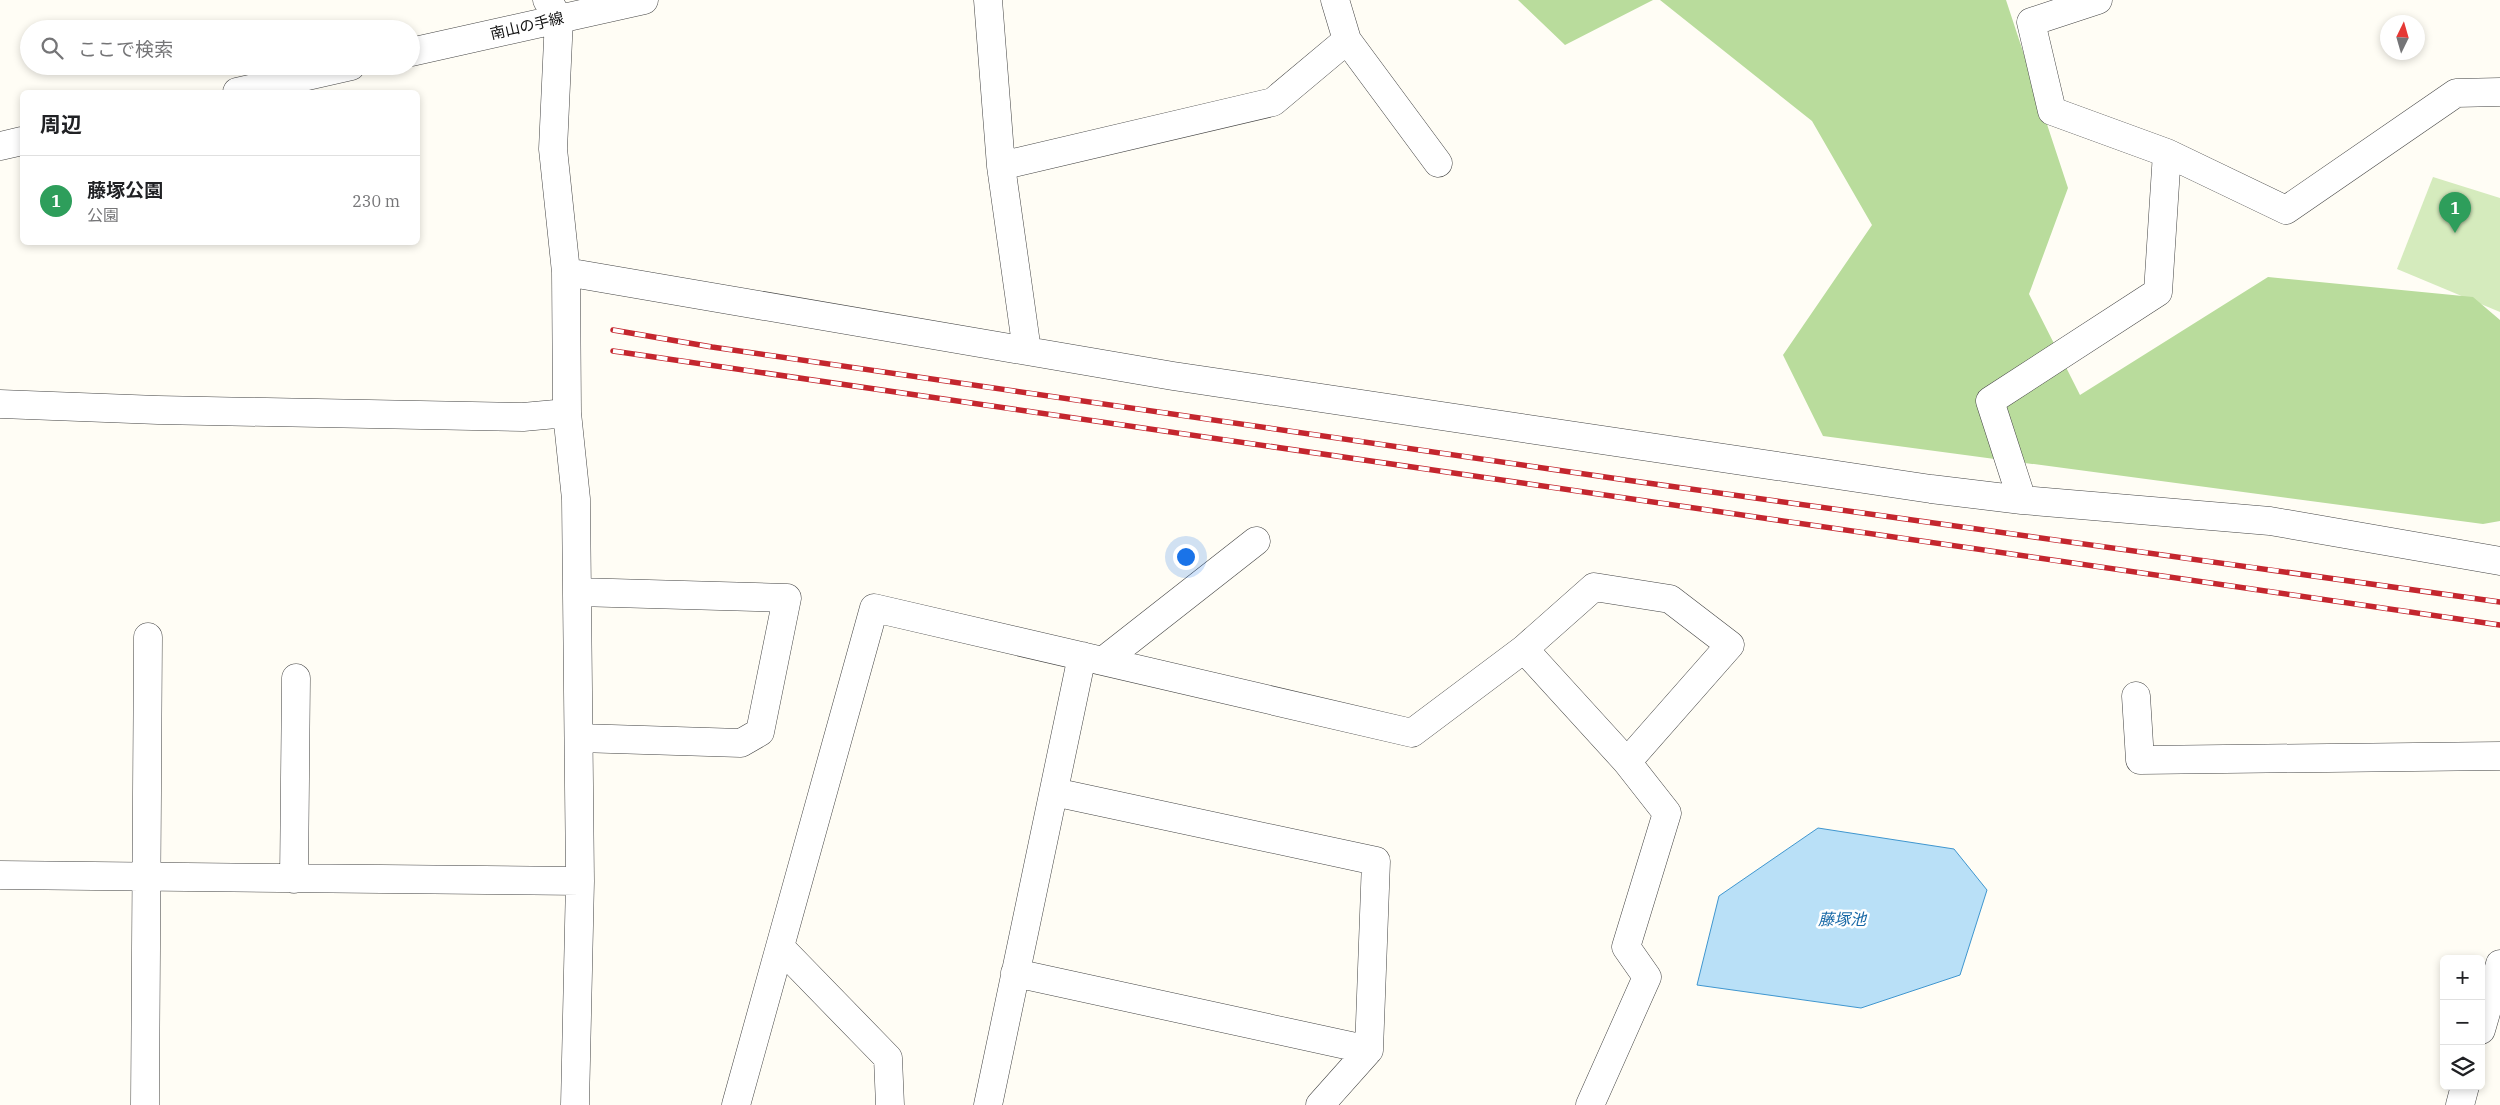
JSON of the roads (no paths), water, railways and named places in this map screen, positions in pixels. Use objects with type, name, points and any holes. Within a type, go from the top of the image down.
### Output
[{"type":"street","name":"南山の手線","points":[[420,49],[553,9],[644,0]]},
{"type":"street","points":[[988,0],[1001,166],[1027,351]]},
{"type":"street","points":[[1335,0],[1346,40],[1438,163]]},
{"type":"street","points":[[2098,0],[2031,22],[2052,111],[2167,153],[2286,210],[2456,93],[2500,92]]},
{"type":"street","points":[[553,9],[554,149],[566,272],[567,414],[576,500],[578,592],[580,881],[575,1105]]},
{"type":"street","points":[[1001,166],[1273,102],[1346,40]]},
{"type":"street","points":[[246,90],[312,75]]},
{"type":"street","points":[[0,146],[20,142]]},
{"type":"street","points":[[2022,500],[1990,401],[2158,292],[2167,153]]},
{"type":"street","points":[[566,272],[1183,378],[1931,489],[2022,500],[2270,520],[2500,561]]},
{"type":"street","points":[[0,404],[158,410],[523,417],[567,414]]},
{"type":"street","points":[[988,1105],[1054,792],[1093,658],[1256,541]]},
{"type":"street","points":[[736,1105],[874,608],[1412,733],[1524,649],[1594,587],[1670,599],[1730,646],[1627,762]]},
{"type":"street","points":[[578,592],[787,598],[760,732],[741,743],[579,738]]},
{"type":"street","points":[[145,1105],[148,637]]},
{"type":"street","points":[[1524,649],[1627,762],[1667,813],[1626,947],[1647,977],[1590,1105]]},
{"type":"street","points":[[294,879],[296,678]]},
{"type":"street","points":[[2136,696],[2140,760],[2500,756]]},
{"type":"street","points":[[1054,792],[1376,861],[1369,1050],[1320,1105]]},
{"type":"street","points":[[0,875],[580,881]]},
{"type":"street","points":[[781,948],[888,1058],[890,1105]]},
{"type":"street","points":[[2485,1016],[2500,964]]},
{"type":"street","points":[[1015,973],[1369,1050]]},
{"type":"street","points":[[2460,1105],[2465,1090]]},
{"type":"water","name":"藤塚池","points":[[1818,828],[1954,849],[1987,890],[1960,975],[1861,1008],[1697,985],[1719,896]]},
{"type":"railway","points":[[613,330],[712,347],[1619,479],[2500,602]]},
{"type":"railway","points":[[613,351],[2500,625]]},
{"type":"place","name":"藤塚公園","points":[[2455,233]]}]
